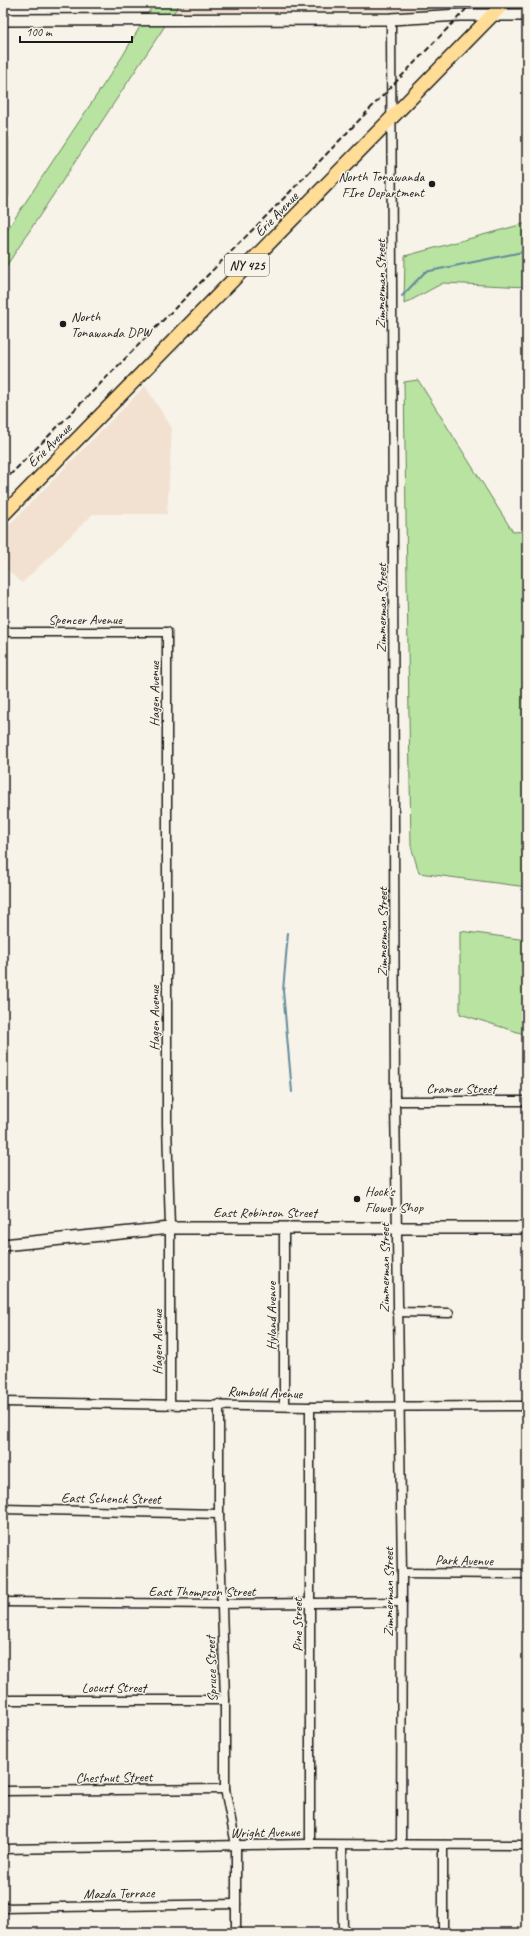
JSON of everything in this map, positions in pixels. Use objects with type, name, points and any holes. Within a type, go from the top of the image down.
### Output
[{"type":"main road","name":"Erie Avenue","points":[[3,515],[504,3]]},
{"type":"street","points":[[3,20],[391,18],[527,15]]},
{"type":"street","name":"Zimmerman Street","points":[[391,18],[393,117],[395,1101],[402,1573],[401,1845]]},
{"type":"street","points":[[3,139],[4,195]]},
{"type":"street","name":"Spencer Avenue","points":[[3,632],[167,632]]},
{"type":"street","name":"Hagen Avenue","points":[[167,632],[167,1124],[170,1228],[170,1403]]},
{"type":"street","name":"Cramer Street","points":[[395,1101],[527,1101]]},
{"type":"street","name":"Hyland Avenue","points":[[284,1227],[284,1406]]},
{"type":"street","name":"East Robinson Street","points":[[3,1245],[170,1228],[527,1228]]},
{"type":"street","points":[[397,1312],[449,1313]]},
{"type":"street","name":"Rumbold Avenue","points":[[3,1402],[170,1403],[284,1406],[527,1406]]},
{"type":"street","name":"Spruce Street","points":[[219,1404],[219,1514],[225,1700],[225,1788],[236,1845],[236,1933]]},
{"type":"street","name":"Pine Street","points":[[310,1406],[310,1844]]},
{"type":"street","name":"East Schenck Street","points":[[3,1509],[219,1514]]},
{"type":"street","name":"Park Avenue","points":[[402,1573],[527,1574]]},
{"type":"street","name":"East Thompson Street","points":[[3,1602],[310,1604],[402,1602]]},
{"type":"street","name":"Locust Street","points":[[3,1700],[225,1700]]},
{"type":"street","name":"Chestnut Street","points":[[3,1791],[225,1788]]},
{"type":"street","name":"Wright Avenue","points":[[3,1849],[310,1844],[527,1845]]},
{"type":"street","points":[[342,1845],[343,1933]]},
{"type":"street","points":[[443,1845],[443,1933]]},
{"type":"street","name":"Mazda Terrace","points":[[3,1908],[236,1904]]},
{"type":"shaded area","points":[[180,3],[463,3],[455,11],[173,12]]},
{"type":"shaded area","points":[[145,386],[172,428],[167,514],[93,514],[22,583],[3,566],[3,531]]},
{"type":"green space","points":[[154,3],[180,3],[3,271],[3,236],[122,57]]},
{"type":"green space","points":[[527,223],[527,287],[443,283],[404,304],[405,256]]},
{"type":"green space","points":[[418,380],[513,532],[527,531],[527,887],[419,873],[411,846],[404,382]]},
{"type":"green space","points":[[460,931],[527,940],[527,1035],[460,1014]]},
{"type":"waterway","points":[[402,296],[425,272],[527,251]]},
{"type":"waterway","points":[[288,933],[283,991],[292,1092]]},
{"type":"railway","points":[[3,482],[288,194],[472,3]]},
{"type":"place","name":"North Tonawanda FIre Department","points":[[432,184]]},
{"type":"place","name":"North Tonawanda DPW","points":[[63,324]]},
{"type":"place","name":"Hock's Flower Shop","points":[[357,1199]]}]
